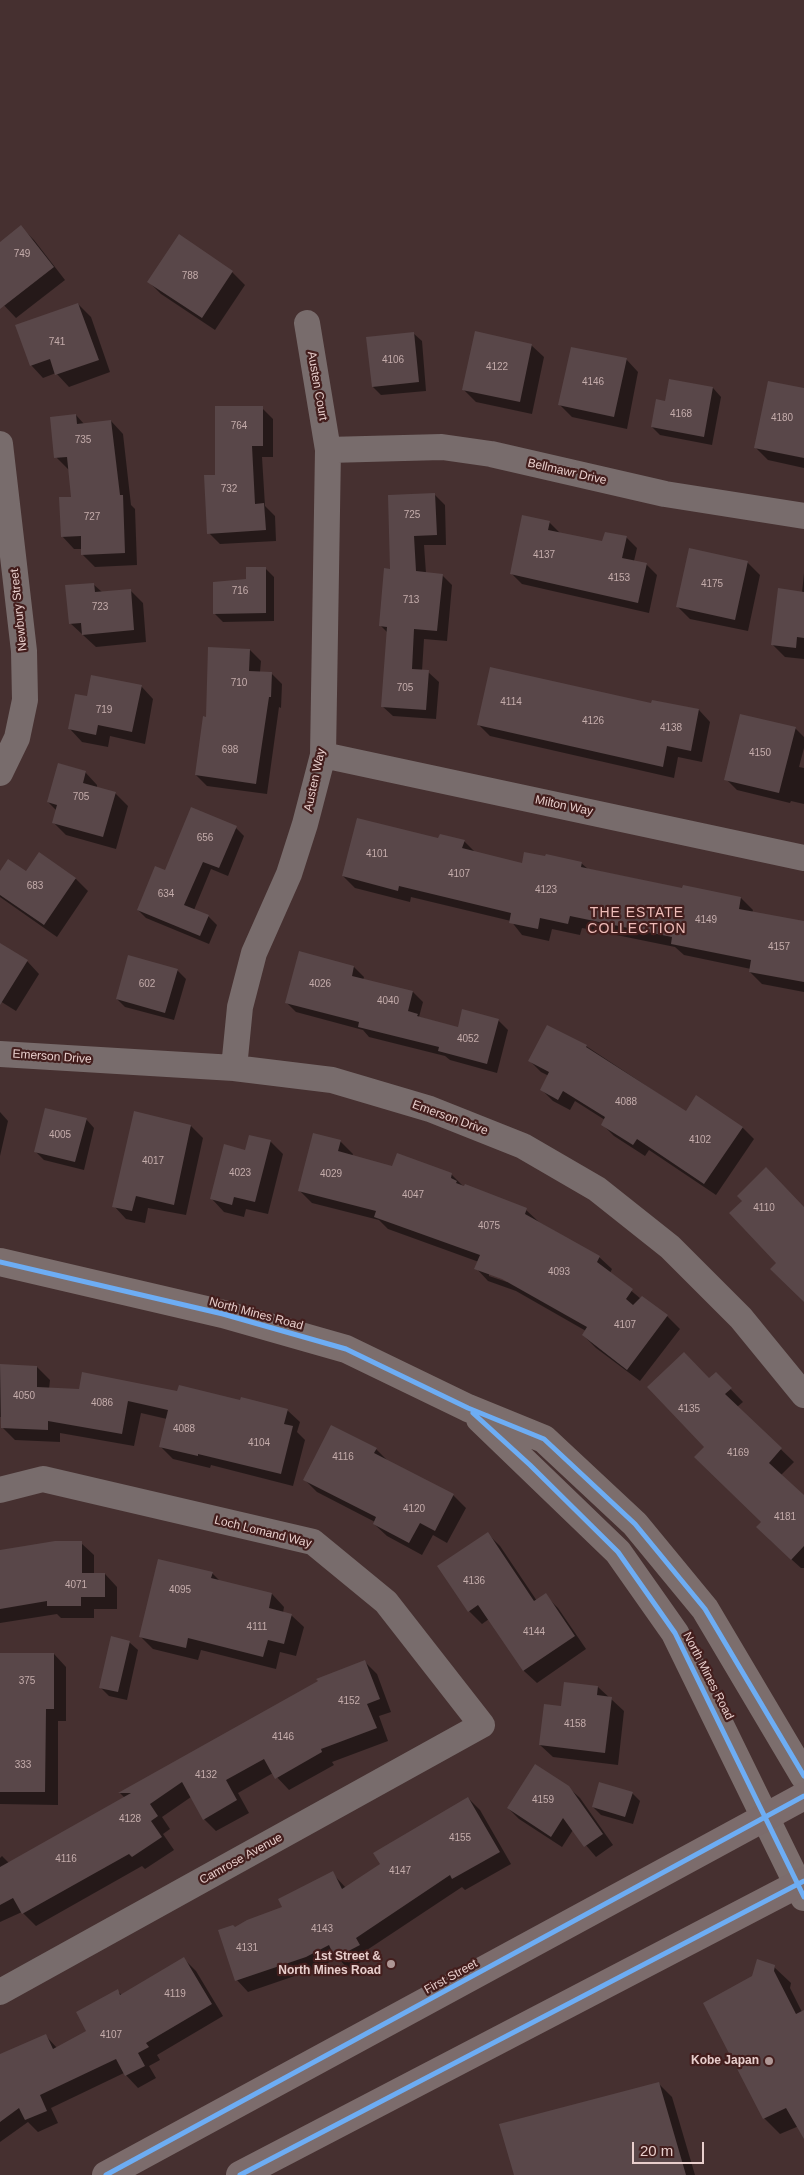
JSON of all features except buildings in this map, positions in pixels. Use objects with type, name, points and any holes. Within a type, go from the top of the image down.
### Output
[{"type":"main road","name":"North Mines Road","points":[[0,1262],[222,1314],[346,1349],[468,1408],[544,1439],[635,1524],[705,1609],[804,1776]]},
{"type":"main road","name":"North Mines Road","points":[[468,1408],[530,1465],[618,1552],[675,1633],[802,1888]]},
{"type":"main road","name":"First Street","points":[[106,2175],[804,1796]]},
{"type":"main road","points":[[240,2175],[802,1888]]},
{"type":"street","name":"Austen Court","points":[[306,323],[328,450]]},
{"type":"street","name":"Newbury Street","points":[[0,444],[24,651],[25,700],[16,738],[0,773]]},
{"type":"street","name":"Bellmawr Drive","points":[[328,450],[442,447],[491,454],[665,494],[804,516]]},
{"type":"street","name":"Austen Way","points":[[234,1068],[240,1007],[254,953],[289,874],[305,824],[323,755],[328,450]]},
{"type":"street","name":"Milton Way","points":[[323,755],[804,858]]},
{"type":"street","name":"Emerson Drive","points":[[0,1054],[234,1068],[332,1080],[430,1109],[523,1146],[597,1189],[670,1247],[741,1318],[804,1395]]},
{"type":"street","name":"Loch Lomand Way","points":[[0,1490],[42,1479],[312,1542],[386,1602],[482,1725]]},
{"type":"street","name":"Camrose Avenue","points":[[0,1992],[482,1725]]},
{"type":"cycle path","points":[[0,1262],[223,1314],[346,1349],[468,1408],[544,1439],[635,1524],[705,1609],[804,1776]]},
{"type":"cycle path","points":[[473,1413],[530,1465],[618,1552],[675,1633],[804,1897]]},
{"type":"cycle path","points":[[106,2175],[804,1796]]},
{"type":"cycle path","points":[[240,2175],[804,1881]]},
{"type":"place","name":"1st Street & North Mines Road","points":[[391,1964]]},
{"type":"place","name":"Kobe Japan","points":[[769,2061]]},
{"type":"district","name":"THE ESTATE COLLECTION","points":[[637,922]]}]
